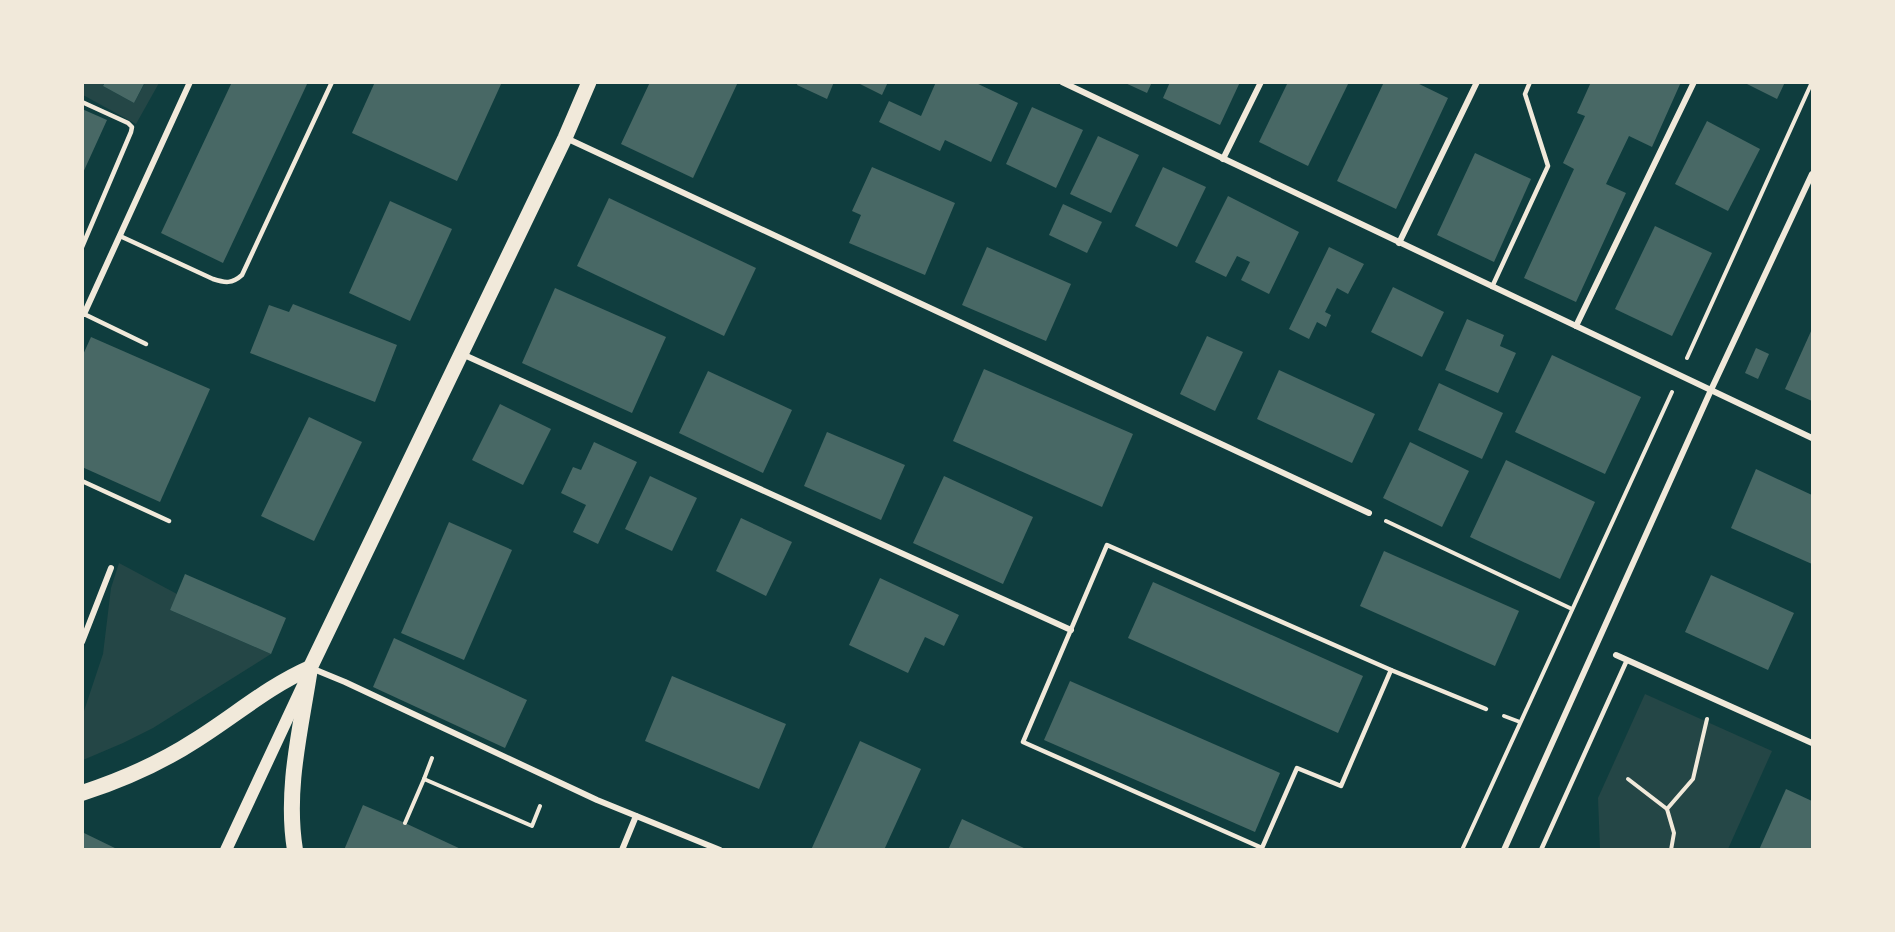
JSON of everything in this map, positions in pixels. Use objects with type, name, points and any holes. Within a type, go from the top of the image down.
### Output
[{"type":"highway","points":[[82,793],[168,756],[196,740],[275,685],[310,668]]},
{"type":"highway","points":[[295,849],[291,798],[310,668]]},
{"type":"main road","points":[[226,849],[310,668],[565,138],[589,82]]},
{"type":"street","points":[[83,315],[190,82]]},
{"type":"street","points":[[1062,82],[1812,438]]},
{"type":"street","points":[[1223,159],[1261,82]]},
{"type":"street","points":[[1399,243],[1477,82]]},
{"type":"street","points":[[1576,326],[1694,82]]},
{"type":"street","points":[[565,138],[1369,513]]},
{"type":"street","points":[[1504,849],[1711,390],[1812,174]]},
{"type":"street","points":[[461,354],[1071,630]]},
{"type":"street","points":[[82,642],[111,568]]},
{"type":"street","points":[[1616,655],[1812,743]]},
{"type":"street","points":[[310,668],[558,782],[720,849]]},
{"type":"street","points":[[622,849],[636,816]]},
{"type":"lane","points":[[120,236],[213,279],[234,282],[242,275],[332,82]]},
{"type":"lane","points":[[1492,287],[1548,166],[1525,94],[1530,82]]},
{"type":"lane","points":[[82,102],[132,127],[82,247]]},
{"type":"lane","points":[[83,315],[146,344]]},
{"type":"lane","points":[[82,481],[169,521]]},
{"type":"lane","points":[[1391,670],[1341,786],[1297,768],[1262,848],[1023,742],[1107,545],[1391,670],[1486,709]]},
{"type":"lane","points":[[1540,849],[1627,660]]},
{"type":"path","points":[[1462,849],[1812,82]]},
{"type":"path","points":[[1369,513],[1572,609]]},
{"type":"path","points":[[1667,809],[1693,778],[1706,721],[1715,699]]},
{"type":"path","points":[[405,823],[432,758]]},
{"type":"path","points":[[424,778],[532,826],[540,806]]},
{"type":"path","points":[[1628,779],[1667,809],[1674,833],[1671,849]]},
{"type":"shaded area","points":[[83,83],[103,83],[103,86],[134,103],[145,83],[159,83],[136,124],[83,95]]},
{"type":"shaded area","points":[[119,563],[177,594],[170,610],[271,654],[153,728],[83,760],[83,714],[103,654],[111,588]]},
{"type":"shaded area","points":[[1645,694],[1772,751],[1728,849],[1600,849],[1598,798]]},
{"type":"building","points":[[105,82],[145,82],[134,103],[103,86]]},
{"type":"building","points":[[232,82],[308,82],[223,263],[161,233]]},
{"type":"building","points":[[375,82],[502,82],[457,181],[352,133]]},
{"type":"building","points":[[650,82],[738,82],[693,178],[621,144]]},
{"type":"building","points":[[798,82],[834,82],[827,99],[797,85]]},
{"type":"building","points":[[856,82],[888,82],[882,95]]},
{"type":"building","points":[[936,82],[974,82],[1018,103],[991,162],[945,140],[940,151],[879,122],[889,101],[921,116]]},
{"type":"building","points":[[1123,82],[1152,82],[1147,93]]},
{"type":"building","points":[[1170,82],[1240,82],[1220,125],[1163,98]]},
{"type":"building","points":[[1288,82],[1349,82],[1308,166],[1259,142]]},
{"type":"building","points":[[1384,82],[1415,82],[1448,98],[1396,209],[1337,181]]},
{"type":"building","points":[[1591,82],[1681,82],[1652,147],[1629,136],[1606,184],[1626,193],[1576,302],[1524,278],[1574,169],[1563,163],[1585,116],[1577,113]]},
{"type":"building","points":[[1743,82],[1785,82],[1777,99]]},
{"type":"building","points":[[1032,107],[1083,130],[1056,188],[1006,164]]},
{"type":"building","points":[[82,109],[107,120],[82,175]]},
{"type":"building","points":[[1707,121],[1760,149],[1728,211],[1675,184]]},
{"type":"building","points":[[1098,136],[1139,155],[1111,213],[1070,194]]},
{"type":"building","points":[[1475,153],[1531,179],[1494,262],[1437,235]]},
{"type":"building","points":[[872,167],[955,203],[925,275],[849,243],[861,215],[852,211]]},
{"type":"building","points":[[1163,167],[1206,187],[1177,247],[1135,226]]},
{"type":"building","points":[[1228,196],[1299,232],[1269,294],[1241,280],[1250,262],[1237,256],[1226,277],[1195,262]]},
{"type":"building","points":[[609,198],[756,268],[724,336],[577,266]]},
{"type":"building","points":[[390,201],[452,229],[410,321],[349,293]]},
{"type":"building","points":[[1063,204],[1102,222],[1087,253],[1049,235]]},
{"type":"building","points":[[1655,226],[1712,253],[1672,336],[1615,309]]},
{"type":"building","points":[[987,247],[1071,284],[1046,341],[962,305]]},
{"type":"building","points":[[1329,247],[1364,264],[1348,294],[1337,288],[1325,312],[1331,315],[1326,327],[1317,322],[1309,339],[1289,329]]},
{"type":"building","points":[[1393,287],[1444,312],[1422,357],[1371,332]]},
{"type":"building","points":[[555,288],[666,337],[632,413],[522,363]]},
{"type":"building","points":[[293,304],[397,345],[375,402],[250,353],[269,305],[289,312]]},
{"type":"building","points":[[1467,319],[1504,335],[1500,346],[1516,353],[1498,393],[1445,370]]},
{"type":"building","points":[[1812,329],[1812,401],[1785,389]]},
{"type":"building","points":[[1207,336],[1243,352],[1215,411],[1180,394]]},
{"type":"building","points":[[91,337],[210,389],[160,502],[82,467],[82,357]]},
{"type":"building","points":[[1756,348],[1769,354],[1758,379],[1745,373]]},
{"type":"building","points":[[1552,355],[1641,397],[1605,474],[1515,432]]},
{"type":"building","points":[[984,369],[1133,434],[1102,507],[953,441]]},
{"type":"building","points":[[1279,370],[1375,414],[1352,463],[1257,419]]},
{"type":"building","points":[[708,371],[792,410],[763,473],[679,433]]},
{"type":"building","points":[[1439,383],[1503,413],[1482,459],[1418,430]]},
{"type":"building","points":[[500,404],[551,429],[523,485],[472,460]]},
{"type":"building","points":[[309,417],[362,442],[314,541],[261,516]]},
{"type":"building","points":[[827,432],[905,465],[881,520],[804,486]]},
{"type":"building","points":[[594,442],[637,462],[598,544],[573,532],[586,505],[561,493],[573,467],[581,470]]},
{"type":"building","points":[[1410,442],[1469,471],[1442,527],[1383,498]]},
{"type":"building","points":[[1506,460],[1595,502],[1560,579],[1470,537]]},
{"type":"building","points":[[1756,469],[1812,495],[1812,564],[1731,528]]},
{"type":"building","points":[[650,476],[697,498],[672,551],[625,529]]},
{"type":"building","points":[[944,476],[1033,517],[1003,584],[913,543]]},
{"type":"building","points":[[741,518],[792,542],[766,596],[716,571]]},
{"type":"building","points":[[449,522],[512,550],[464,660],[401,633]]},
{"type":"building","points":[[1384,551],[1519,611],[1495,666],[1360,606]]},
{"type":"building","points":[[185,574],[286,618],[271,654],[170,610]]},
{"type":"building","points":[[1711,575],[1794,613],[1768,670],[1685,632]]},
{"type":"building","points":[[880,578],[959,615],[944,646],[925,637],[908,673],[849,645]]},
{"type":"building","points":[[1153,582],[1363,676],[1338,733],[1128,638]]},
{"type":"building","points":[[394,638],[527,700],[505,748],[373,687]]},
{"type":"building","points":[[672,676],[786,724],[759,789],[645,741]]},
{"type":"building","points":[[1070,681],[1280,773],[1255,832],[1044,740]]},
{"type":"building","points":[[860,741],[921,769],[884,850],[811,850]]},
{"type":"building","points":[[1786,789],[1812,801],[1812,850],[1759,850]]},
{"type":"building","points":[[363,805],[405,823],[463,850],[344,850]]},
{"type":"building","points":[[962,819],[1028,850],[948,850]]},
{"type":"building","points":[[84,833],[119,850],[82,850]]}]
